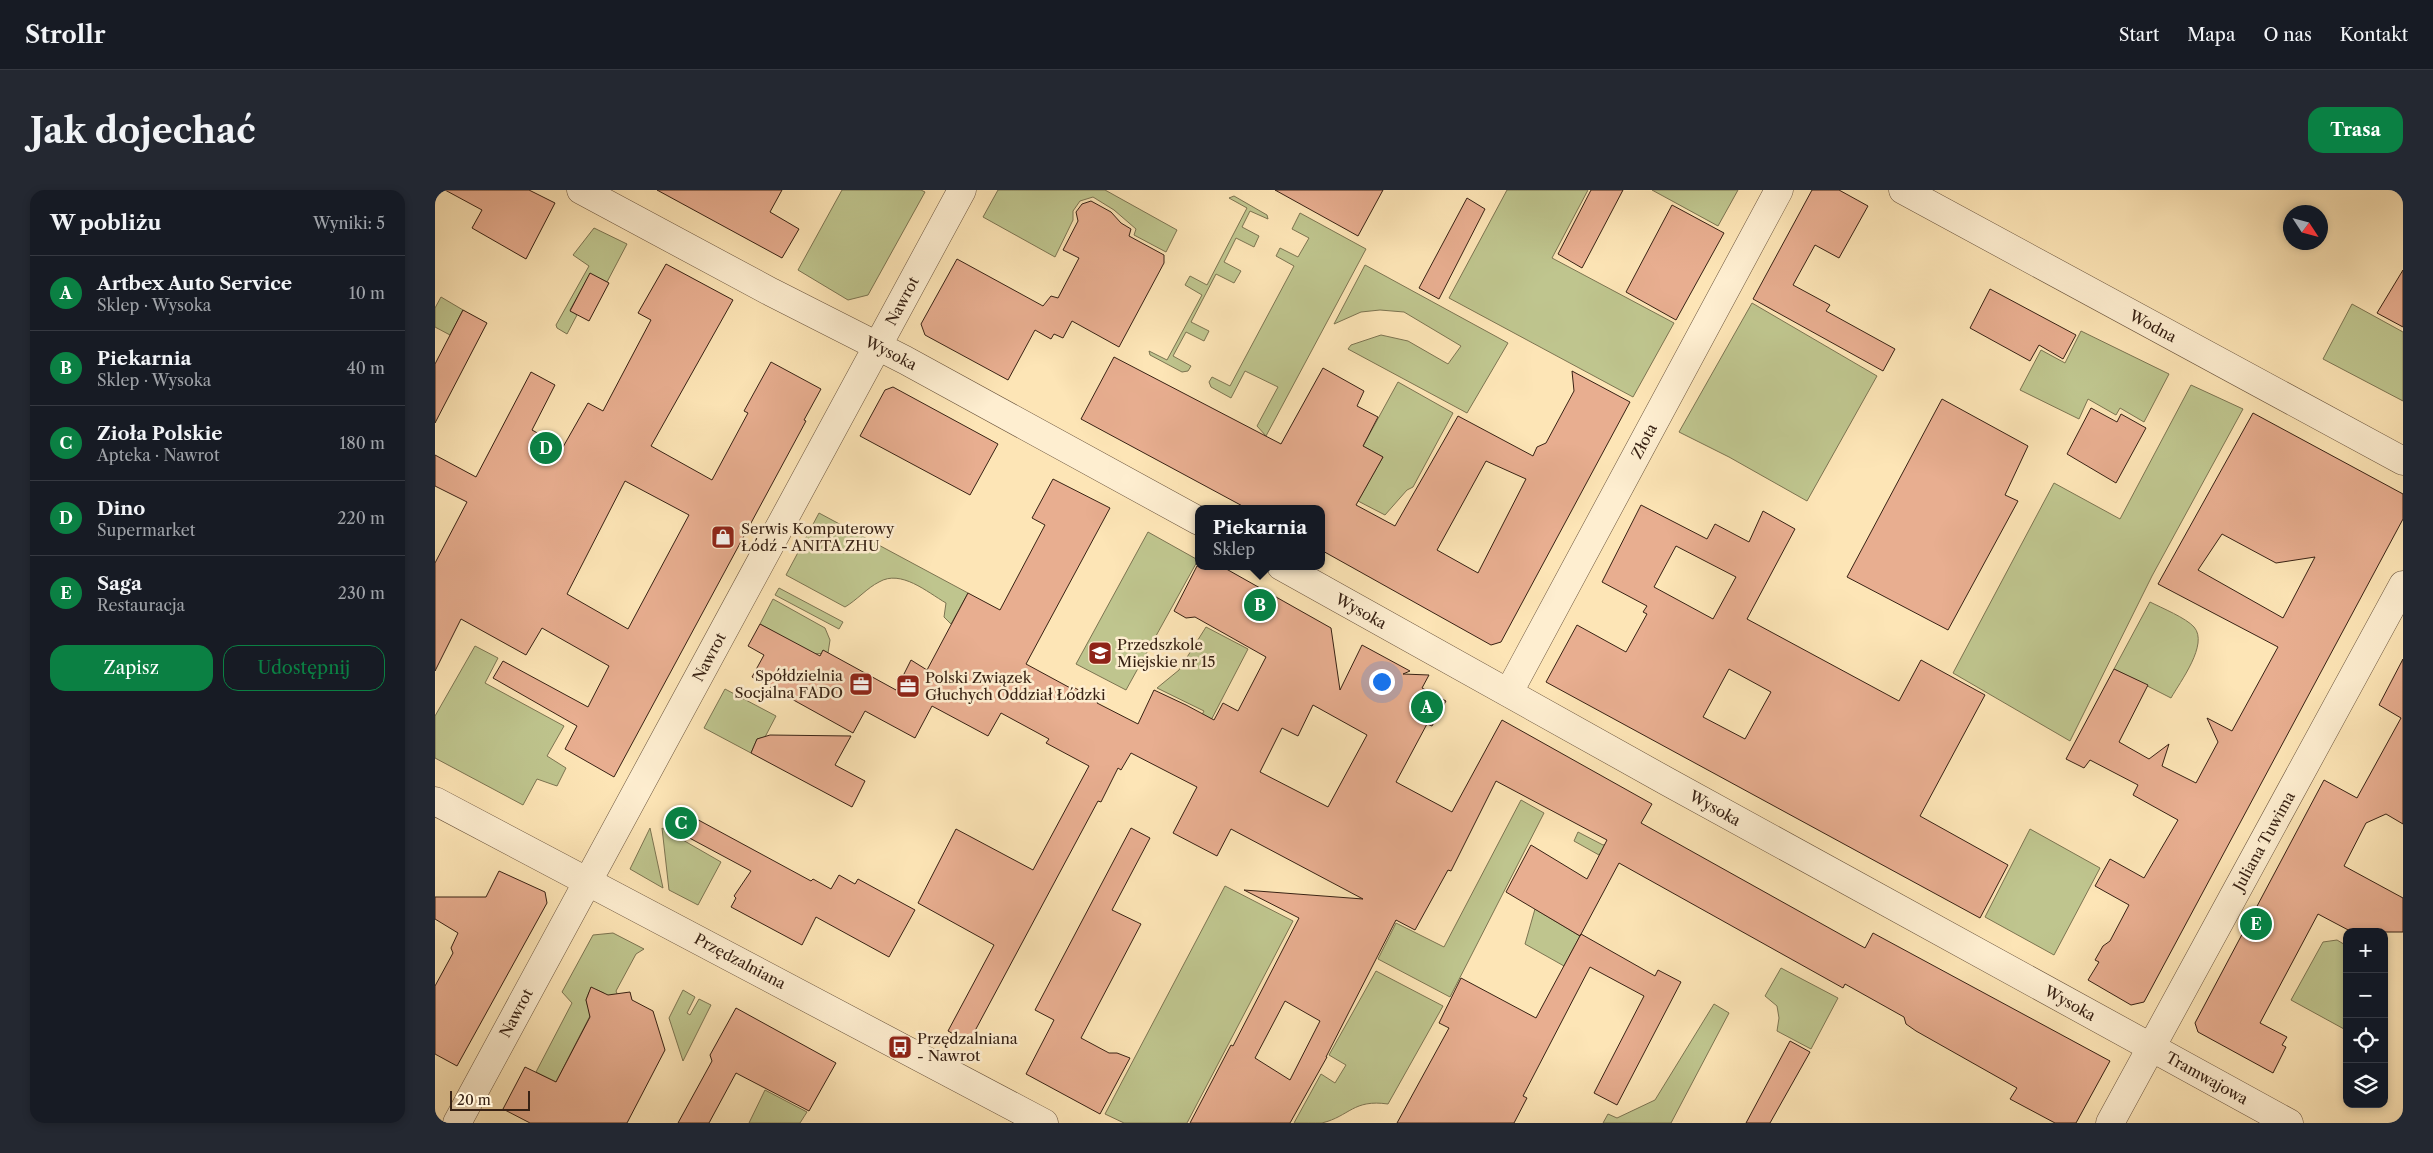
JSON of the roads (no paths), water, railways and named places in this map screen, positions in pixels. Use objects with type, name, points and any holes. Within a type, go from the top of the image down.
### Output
[{"type":"street","name":"Wysoka","points":[[581,190],[780,297],[879,346],[1195,519]]},
{"type":"street","name":"Nawrot","points":[[457,1123],[962,190]]},
{"type":"street","name":"Złota","points":[[1509,692],[1779,190]]},
{"type":"street","name":"Wodna","points":[[1903,190],[2403,461]]},
{"type":"street","name":"Wysoka","points":[[1288,570],[2151,1048]]},
{"type":"street","name":"Juliana Tuwima","points":[[2110,1123],[2403,586]]},
{"type":"street","name":"Przędzalniana","points":[[435,801],[1044,1123]]},
{"type":"street","name":"Tramwajowa","points":[[2151,1048],[2289,1123]]},
{"type":"place","name":"Dino","points":[[546,448]]},
{"type":"place","name":"Serwis Komputerowy Łódź - ANITA ZHU","points":[[723,537]]},
{"type":"place","name":"Piekarnia","points":[[1260,605]]},
{"type":"place","name":"Przedszkole Miejskie nr 15","points":[[1100,653]]},
{"type":"place","name":"Spółdzielnia Socjalna FADO","points":[[861,684]]},
{"type":"place","name":"Polski Związek Głuchych Oddział Łódzki","points":[[908,686]]},
{"type":"place","name":"Artbex Auto Service","points":[[1427,707]]},
{"type":"place","name":"Zioła Polskie","points":[[681,823]]},
{"type":"place","name":"Saga","points":[[2256,924]]},
{"type":"place","name":"Przędzalniana - Nawrot","points":[[900,1047]]}]
